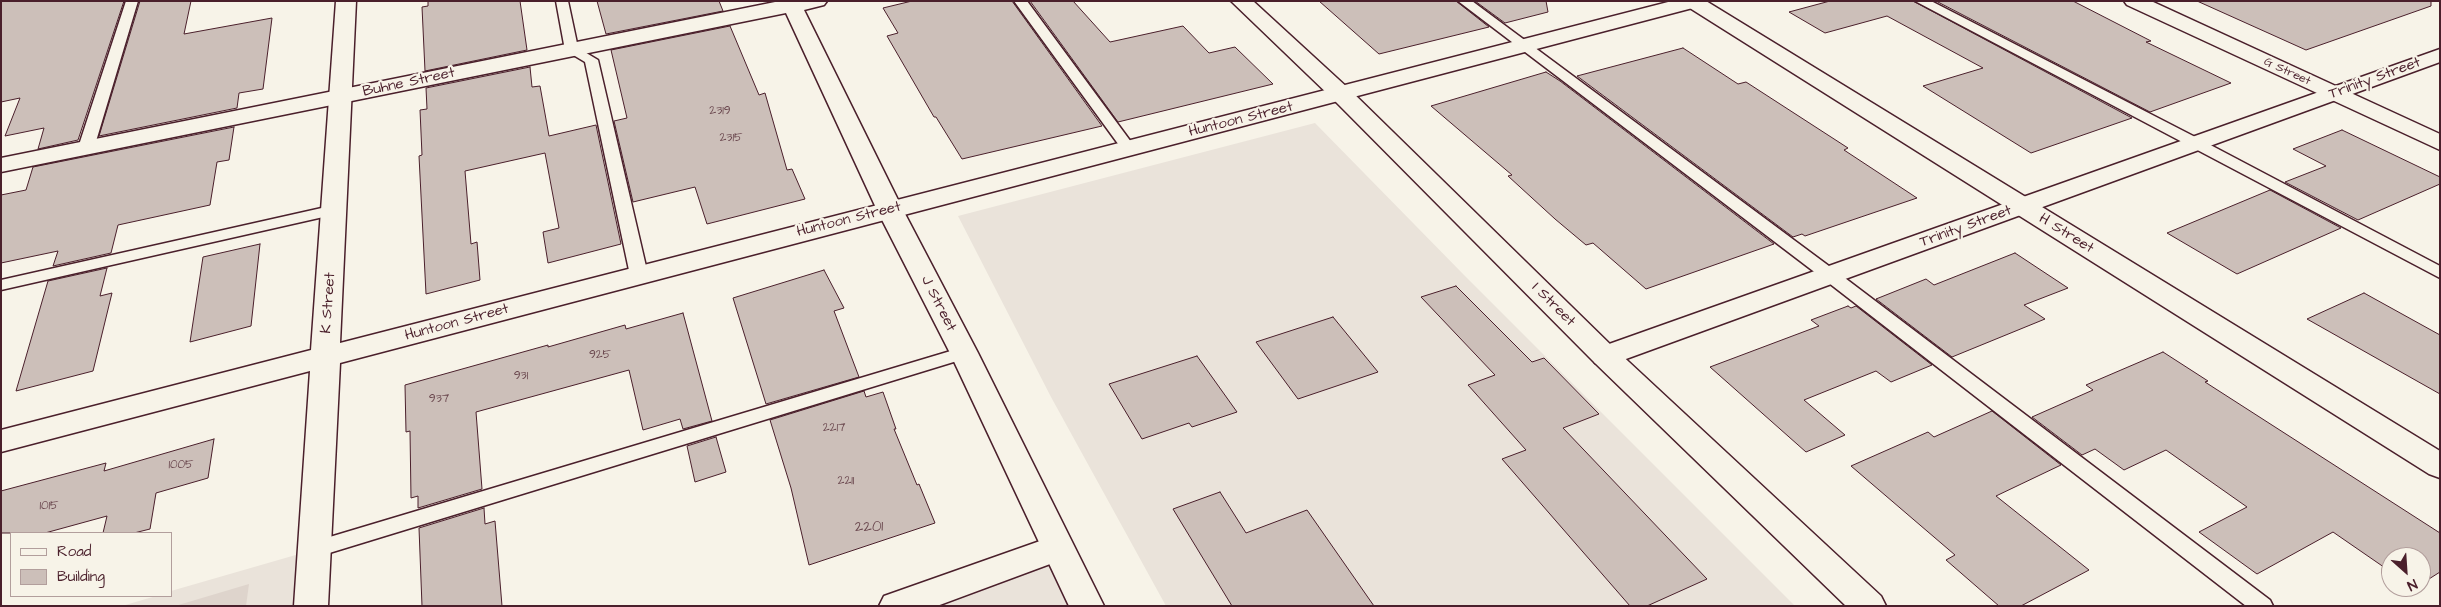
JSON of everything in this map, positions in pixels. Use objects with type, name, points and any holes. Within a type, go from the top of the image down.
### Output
[{"type":"street","name":"K Street","points":[[311,606],[346,1]]},
{"type":"street","name":"I Street","points":[[1240,1],[1341,94],[1605,356],[1869,606]]},
{"type":"street","name":"G Street","points":[[2134,1],[2440,143]]},
{"type":"street","name":"Huntoon Street","points":[[1,441],[1694,2]]},
{"type":"street","name":"H Street","points":[[1694,2],[2440,466]]},
{"type":"street","name":"Buhne Street","points":[[1,165],[340,98],[800,3]]},
{"type":"street","name":"J Street","points":[[800,3],[890,210],[964,353],[1057,548],[1087,606]]},
{"type":"street","name":"Trinity Street","points":[[1605,356],[2440,55]]},
{"type":"street","points":[[896,606],[1057,548]]},
{"type":"lane","points":[[86,148],[132,1]]},
{"type":"lane","points":[[562,1],[572,50],[592,60],[638,275]]},
{"type":"lane","points":[[1020,1],[1130,148]]},
{"type":"lane","points":[[1464,1],[1831,276],[2262,606]]},
{"type":"lane","points":[[1921,1],[2196,143],[2440,273]]},
{"type":"lane","points":[[1,285],[334,210]]},
{"type":"lane","points":[[313,550],[964,353]]},
{"type":"shaded area","points":[[1315,123],[1795,606],[1166,606],[1051,397],[958,216]]},
{"type":"shaded area","points":[[1057,548],[1087,606],[896,606]]},
{"type":"shaded area","points":[[313,550],[311,606],[122,606],[153,597],[172,597],[172,591]]},
{"type":"shaded area","points":[[249,584],[246,606],[175,606]]},
{"type":"building","points":[[1,1],[124,1],[78,140],[38,149],[44,128],[5,136],[20,98],[1,102]]},
{"type":"building","points":[[140,1],[191,1],[184,34],[272,18],[263,89],[239,93],[237,108],[99,136]]},
{"type":"building","points":[[428,1],[520,1],[527,50],[425,71],[422,7],[428,6]]},
{"type":"building","points":[[597,1],[719,1],[723,11],[606,34]]},
{"type":"building","points":[[912,1],[1012,1],[1102,126],[962,159],[936,117],[934,117],[887,36],[898,33],[883,8]]},
{"type":"building","points":[[1030,1],[1073,1],[1110,42],[1183,26],[1209,53],[1235,47],[1273,84],[1118,122]]},
{"type":"building","points":[[1319,1],[1456,1],[1489,27],[1379,54]]},
{"type":"building","points":[[1475,1],[1546,1],[1548,12],[1505,23]]},
{"type":"building","points":[[1830,1],[1913,1],[2132,118],[2031,153],[1923,86],[1983,68],[1887,16],[1825,33],[1789,12]]},
{"type":"building","points":[[1936,1],[2073,1],[2151,41],[2146,42],[2231,83],[2150,112]]},
{"type":"building","points":[[2197,1],[2431,1],[2431,6],[2306,50]]},
{"type":"building","points":[[730,26],[759,95],[765,93],[787,170],[792,169],[805,199],[707,224],[695,187],[633,202],[614,121],[627,118],[611,50]]},
{"type":"building","points":[[1683,48],[1738,84],[1746,82],[1848,148],[1844,150],[1917,198],[1805,236],[1802,234],[1793,237],[1577,76]]},
{"type":"building","points":[[530,67],[532,87],[540,86],[549,136],[596,125],[621,244],[548,263],[543,232],[559,228],[545,153],[465,171],[471,244],[477,242],[480,280],[426,294],[419,156],[422,155],[420,110],[427,109],[426,88]]},
{"type":"building","points":[[1546,72],[1774,244],[1646,289],[1593,243],[1586,245],[1555,219],[1508,176],[1512,175],[1431,106]]},
{"type":"building","points":[[234,127],[229,160],[217,162],[210,205],[118,225],[111,253],[53,266],[58,251],[1,263],[1,195],[26,190],[33,167]]},
{"type":"building","points":[[2342,130],[2440,177],[2440,184],[2358,220],[2285,182],[2326,166],[2293,149]]},
{"type":"building","points":[[2270,190],[2341,228],[2237,274],[2167,233]]},
{"type":"building","points":[[260,244],[251,326],[190,342],[203,257]]},
{"type":"building","points":[[2015,253],[2068,288],[2024,305],[2045,319],[1952,357],[1876,299],[1926,279],[1934,285]]},
{"type":"building","points":[[107,268],[100,296],[112,293],[93,371],[16,391],[48,281]]},
{"type":"building","points":[[824,270],[844,308],[834,311],[859,377],[766,404],[733,298]]},
{"type":"building","points":[[1456,286],[1532,362],[1544,358],[1599,414],[1563,428],[1707,579],[1647,606],[1630,606],[1502,459],[1526,450],[1468,385],[1495,375],[1421,297]]},
{"type":"building","points":[[2364,293],[2440,335],[2440,394],[2307,319]]},
{"type":"building","points":[[1848,306],[1851,308],[1856,306],[1932,365],[1891,382],[1876,371],[1804,400],[1845,435],[1806,452],[1710,367],[1819,326],[1811,320]]},
{"type":"building","points":[[683,313],[712,421],[683,429],[680,419],[643,430],[629,370],[476,412],[482,489],[418,508],[418,496],[411,498],[410,431],[406,432],[405,385],[625,325],[626,329]]},
{"type":"building","points":[[1333,317],[1378,372],[1298,399],[1256,342]]},
{"type":"building","points":[[2163,352],[2208,381],[2205,382],[2440,533],[2440,572],[2431,578],[2431,547],[2381,547],[2381,565],[2333,532],[2257,574],[2199,532],[2247,507],[2166,450],[2124,470],[2095,449],[2082,455],[2032,417],[2093,390],[2086,385]]},
{"type":"building","points":[[1197,356],[1237,412],[1192,427],[1189,423],[1142,439],[1109,384]]},
{"type":"building","points":[[864,391],[866,397],[883,392],[896,429],[894,429],[935,523],[809,565],[791,488],[770,420]]},
{"type":"building","points":[[1992,411],[2061,465],[1996,496],[2089,570],[2021,606],[1999,606],[1946,560],[1955,555],[1851,466],[1928,432],[1934,437]]},
{"type":"building","points":[[716,437],[726,472],[695,482],[687,446]]},
{"type":"building","points":[[214,439],[208,478],[156,493],[150,529],[138,532],[103,532],[107,516],[49,532],[1,533],[1,491],[106,463],[104,471]]},
{"type":"building","points":[[1220,492],[1246,533],[1307,510],[1374,606],[1232,606],[1173,509]]},
{"type":"building","points":[[484,508],[485,524],[495,521],[502,606],[422,606],[419,528]]}]
